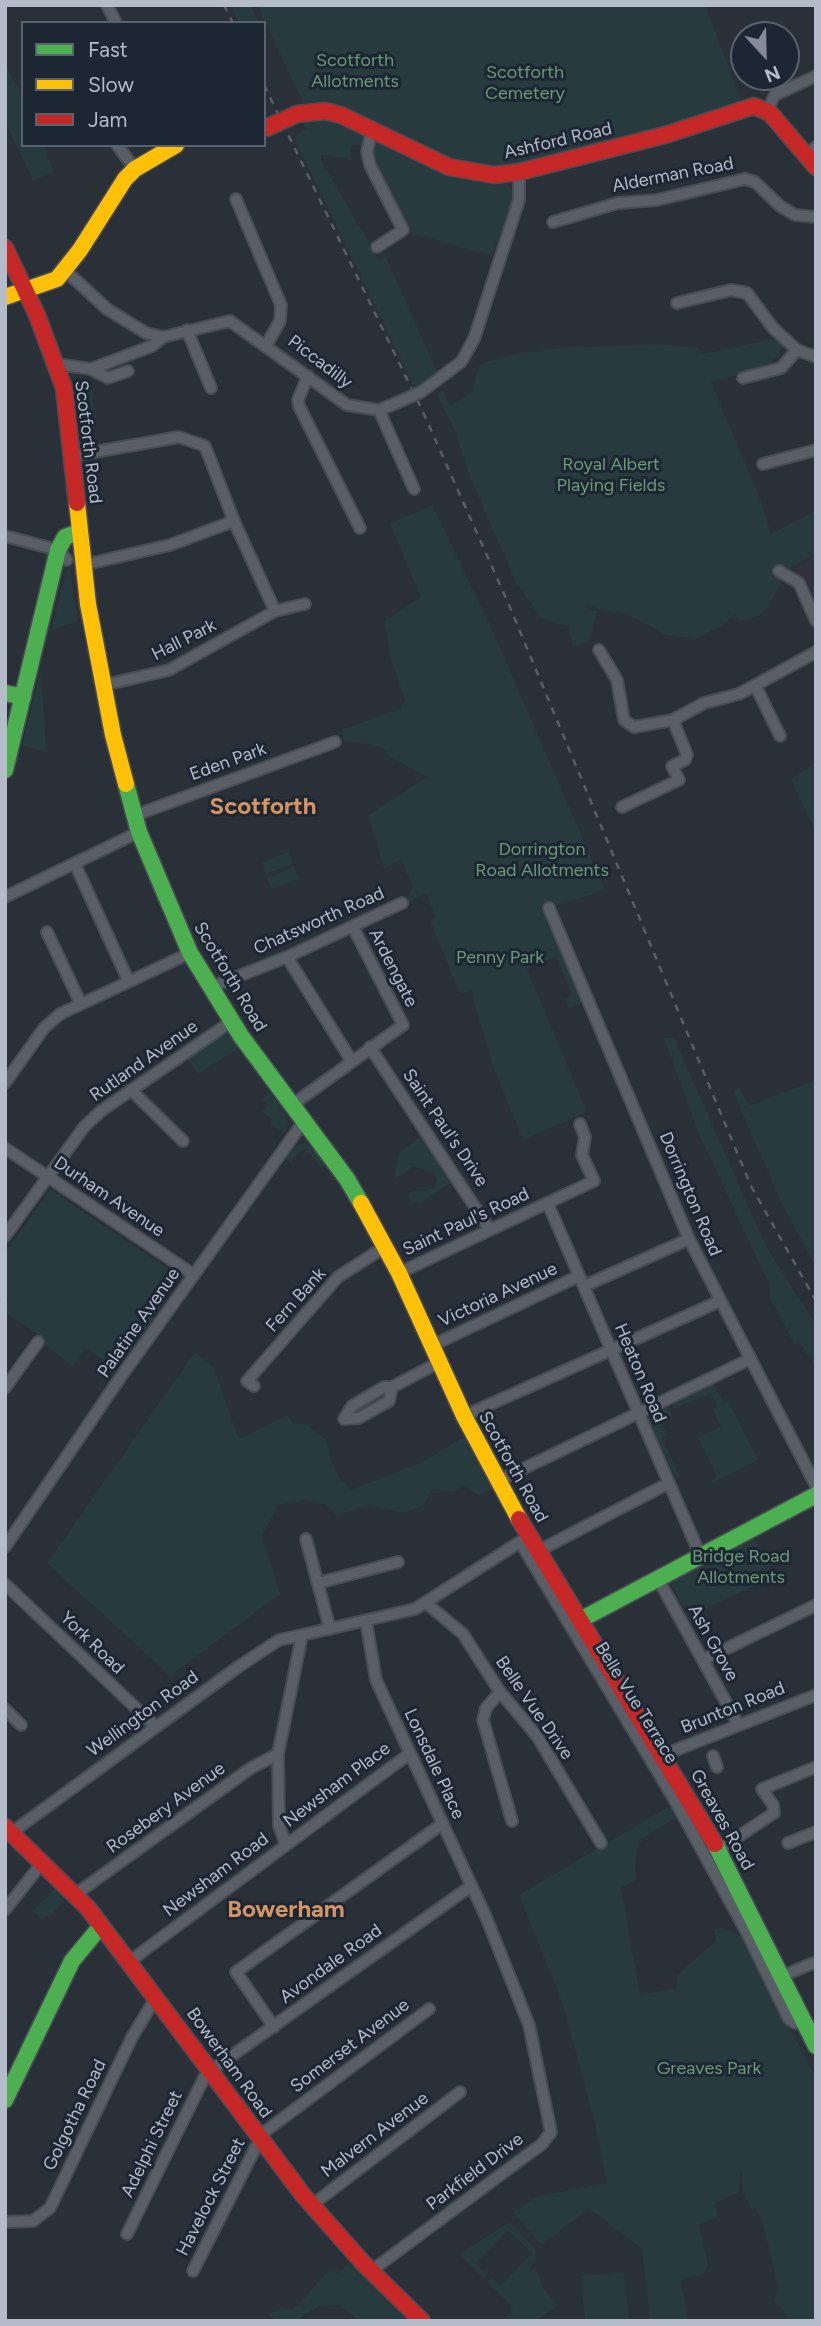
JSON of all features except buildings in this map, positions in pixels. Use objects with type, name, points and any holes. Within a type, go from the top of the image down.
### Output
[{"type":"street","points":[[107,5],[115,21]]},
{"type":"street","points":[[812,157],[767,110],[775,95],[816,76]]},
{"type":"street","name":"Ashford Road","points":[[266,128],[297,114],[333,112],[457,170],[494,175],[519,172],[707,123],[750,106],[767,110]]},
{"type":"street","points":[[372,130],[367,152],[370,165],[403,230],[398,237],[377,247]]},
{"type":"street","points":[[118,147],[135,169]]},
{"type":"street","points":[[5,297],[57,279],[107,203],[135,169],[173,147]]},
{"type":"street","points":[[414,489],[379,410],[421,392],[461,362],[474,339],[519,200],[519,172]]},
{"type":"street","name":"Alderman Road","points":[[552,222],[566,213],[618,202],[657,200],[745,178],[755,182],[780,206],[794,215],[816,217]]},
{"type":"street","points":[[236,199],[281,305],[280,321],[267,344]]},
{"type":"street","name":"Scotforth Road","points":[[5,248],[57,364],[68,413],[79,532],[69,561],[139,832],[190,953],[232,1021],[347,1179],[386,1247],[438,1363],[529,1543],[580,1620]]},
{"type":"street","points":[[65,270],[107,309],[146,333],[163,337]]},
{"type":"street","points":[[677,303],[731,290],[747,293],[768,322],[797,350],[816,357]]},
{"type":"street","points":[[712,294],[715,308]]},
{"type":"street","name":"Piccadilly","points":[[57,364],[91,369],[152,346],[163,337],[230,321],[267,344],[347,405],[379,410]]},
{"type":"street","points":[[187,330],[211,388]]},
{"type":"street","points":[[743,378],[781,368],[797,350]]},
{"type":"street","points":[[91,369],[108,378],[128,371]]},
{"type":"street","points":[[308,376],[298,400],[299,406],[360,528]]},
{"type":"street","points":[[72,456],[179,437],[198,441],[209,454],[234,521],[275,611]]},
{"type":"street","points":[[763,464],[816,450]]},
{"type":"street","points":[[777,460],[781,473]]},
{"type":"street","points":[[5,536],[69,561],[170,545],[234,521]]},
{"type":"street","points":[[5,770],[23,697],[69,561],[65,537],[79,532]]},
{"type":"street","points":[[779,571],[799,583],[816,621]]},
{"type":"street","name":"Hall Park","points":[[103,685],[169,670],[275,611],[305,604]]},
{"type":"street","points":[[599,650],[617,680],[624,720],[629,725],[640,727],[673,720],[704,703],[755,687],[779,670],[816,652]]},
{"type":"street","points":[[755,687],[780,736]]},
{"type":"street","points":[[5,693],[23,697]]},
{"type":"street","points":[[622,807],[679,780],[672,766],[685,760],[687,755],[673,720]]},
{"type":"street","name":"Eden Park","points":[[133,816],[335,741]]},
{"type":"street","points":[[5,897],[139,832]]},
{"type":"street","points":[[75,864],[128,980]]},
{"type":"street","name":"Chatsworth Road","points":[[211,987],[287,957],[402,903]]},
{"type":"street","name":"Dorrington Road","points":[[549,908],[689,1239],[816,1486]]},
{"type":"street","name":"Ardengate","points":[[353,927],[403,1025],[370,1047]]},
{"type":"street","points":[[47,932],[80,1002]]},
{"type":"street","points":[[5,1083],[44,1028],[80,1002],[190,953]]},
{"type":"street","points":[[287,957],[351,1060]]},
{"type":"street","name":"Rutland Avenue","points":[[5,1236],[84,1127],[101,1111],[232,1021]]},
{"type":"street","points":[[292,1105],[370,1047]]},
{"type":"street","name":"Saint Paul's Drive","points":[[370,1047],[490,1230]]},
{"type":"street","points":[[131,1090],[183,1140]]},
{"type":"street","name":"Palatine Avenue","points":[[5,1547],[304,1121]]},
{"type":"street","name":"Saint Paul's Road","points":[[399,1273],[598,1179],[582,1156],[585,1137],[580,1124]]},
{"type":"street","name":"Durham Avenue","points":[[5,1148],[194,1275]]},
{"type":"street","name":"Heaton Road","points":[[548,1204],[701,1557]]},
{"type":"street","name":"Victoria Avenue","points":[[431,1346],[581,1281],[689,1239]]},
{"type":"street","name":"Fern Bank","points":[[254,1386],[247,1381],[338,1277],[386,1247]]},
{"type":"street","points":[[464,1416],[720,1301]]},
{"type":"street","points":[[5,1388],[38,1342]]},
{"type":"street","points":[[498,1481],[750,1359]]},
{"type":"street","points":[[392,1387],[438,1363]]},
{"type":"street","points":[[302,1635],[366,1621],[426,1603],[529,1543],[669,1483]]},
{"type":"street","points":[[580,1620],[816,1494]]},
{"type":"street","points":[[306,1539],[330,1629]]},
{"type":"street","name":"Belle Vue Terrace","points":[[529,1543],[674,1799],[746,1931],[789,2019],[795,2023],[803,2021]]},
{"type":"street","points":[[318,1583],[398,1562]]},
{"type":"street","name":"Ash Grove","points":[[658,1579],[738,1724]]},
{"type":"street","name":"York Road","points":[[5,1584],[155,1726]]},
{"type":"street","name":"Belle Vue Drive","points":[[426,1603],[463,1634],[500,1692],[537,1736],[601,1843]]},
{"type":"street","points":[[703,1660],[816,1605]]},
{"type":"street","name":"Greaves Road","points":[[580,1620],[718,1850],[815,2041]]},
{"type":"street","name":"Lonsdale Place","points":[[366,1621],[376,1680],[486,1917]]},
{"type":"street","name":"Wellington Road","points":[[8,1830],[279,1640],[302,1635]]},
{"type":"street","name":"Newsham Road","points":[[130,1961],[286,1845],[279,1826],[278,1754],[302,1635]]},
{"type":"street","points":[[500,1692],[486,1709],[483,1720],[512,1821]]},
{"type":"street","name":"Brunton Road","points":[[663,1755],[711,1752],[738,1724],[815,1698]]},
{"type":"street","points":[[5,1709],[21,1725]]},
{"type":"street","name":"Rosebery Avenue","points":[[76,1894],[251,1768],[278,1754]]},
{"type":"street","name":"Newsham Place","points":[[286,1845],[410,1754]]},
{"type":"street","points":[[718,1850],[774,1813],[773,1805],[762,1789],[816,1767]]},
{"type":"street","points":[[274,2026],[236,1972],[442,1824]]},
{"type":"street","name":"Bowerham Road","points":[[8,1830],[76,1894],[157,1996],[312,2205],[371,2272],[422,2321]]},
{"type":"street","points":[[788,1843],[816,1832]]},
{"type":"street","points":[[5,1910],[42,1863]]},
{"type":"street","name":"Avondale Road","points":[[211,2071],[471,1886]]},
{"type":"street","name":"Parkfield Drive","points":[[371,2272],[542,2144],[551,2132],[529,2025],[486,1917]]},
{"type":"street","points":[[5,2100],[72,1961],[100,1927]]},
{"type":"street","points":[[782,1976],[816,1962]]},
{"type":"street","name":"Golgotha Road","points":[[5,2222],[33,2221],[50,2208],[132,2036],[157,1996]]},
{"type":"street","name":"Somerset Avenue","points":[[260,2138],[263,2133],[429,2009]]},
{"type":"street","name":"Adelphi Street","points":[[127,2234],[200,2083],[211,2071]]},
{"type":"street","name":"Malvern Avenue","points":[[312,2205],[460,2092]]},
{"type":"street","name":"Havelock Street","points":[[193,2271],[260,2138]]},
{"type":"shaded area","points":[[816,554],[816,599],[798,574],[798,567]]},
{"type":"green space","points":[[231,5],[250,5],[258,21],[238,21]]},
{"type":"green space","name":"Scotforth Cemetery","points":[[257,5],[705,5],[730,71],[730,91],[737,91],[742,103],[699,119],[518,165],[482,166],[446,157],[339,105],[303,102]]},
{"type":"green space","points":[[5,64],[21,93],[21,147],[44,147],[54,172],[33,180],[5,122]]},
{"type":"green space","points":[[324,119],[364,135],[363,144],[352,145],[350,159],[321,155],[321,160],[378,259],[386,257],[439,376],[414,387],[294,138],[307,128],[301,122]]},
{"type":"green space","points":[[377,141],[449,176],[508,184],[514,196],[492,256],[408,232],[374,164],[370,147]]},
{"type":"green space","name":"Royal Albert Playing Fields","points":[[774,339],[784,346],[773,361],[748,372],[711,382],[761,501],[771,534],[816,511],[816,554],[774,577],[784,577],[767,608],[759,616],[739,620],[735,614],[723,625],[695,639],[664,634],[628,614],[586,606],[585,609],[597,611],[589,641],[573,647],[568,626],[542,619],[517,584],[472,482],[455,431],[437,394],[442,390],[450,406],[458,402],[472,391],[480,364],[515,354],[563,348],[655,344],[698,348],[703,354]]},
{"type":"green space","points":[[90,386],[96,417],[79,418],[75,388]]},
{"type":"green space","points":[[432,505],[491,627],[605,890],[549,908],[588,1000],[569,1008],[565,998],[572,995],[556,956],[527,969],[587,1112],[523,1140],[494,1069],[471,991],[460,994],[430,920],[436,917],[426,893],[403,905],[413,887],[401,860],[384,868],[368,815],[427,777],[390,757],[384,749],[365,743],[343,742],[343,729],[400,709],[405,700],[390,656],[385,621],[421,597],[390,524]]},
{"type":"green space","points":[[67,570],[70,570],[78,621],[51,631]]},
{"type":"green space","points":[[41,669],[43,701],[46,751],[22,746]]},
{"type":"green space","points":[[816,762],[816,833],[791,779]]},
{"type":"green space","points":[[289,852],[293,864],[266,874],[262,863]]},
{"type":"green space","points":[[294,867],[299,879],[272,889],[267,878]]},
{"type":"green space","points":[[224,1034],[230,1034],[239,1048],[198,1074],[186,1057]]},
{"type":"green space","points":[[664,1038],[674,1038],[767,1248],[816,1325],[816,1367],[800,1343],[795,1345],[770,1298],[770,1286],[699,1134]]},
{"type":"green space","points":[[816,1080],[816,1267],[780,1200],[733,1091],[739,1088],[749,1106]]},
{"type":"green space","points":[[269,1092],[288,1117],[285,1133],[270,1123],[272,1119],[262,1112],[268,1105],[262,1099]]},
{"type":"green space","points":[[422,1135],[451,1182],[422,1202],[410,1202],[408,1194],[414,1190],[427,1191],[436,1186],[437,1181],[433,1171],[412,1167],[394,1180],[399,1153]]},
{"type":"green space","points":[[306,1142],[325,1164],[321,1167],[305,1149],[297,1153],[291,1163],[286,1158],[291,1149]]},
{"type":"green space","points":[[50,1189],[175,1274],[178,1280],[120,1370],[87,1349],[83,1350],[73,1366],[42,1343],[44,1339],[5,1312],[8,1299],[5,1296],[5,1254]]},
{"type":"green space","points":[[195,1352],[214,1368],[237,1435],[241,1438],[288,1415],[292,1423],[308,1425],[326,1440],[329,1455],[340,1479],[351,1490],[425,1461],[460,1439],[469,1437],[495,1487],[479,1496],[465,1485],[453,1491],[432,1489],[424,1504],[406,1513],[369,1505],[337,1515],[326,1505],[307,1500],[278,1505],[262,1536],[280,1594],[170,1676],[47,1563]]},
{"type":"green space","points":[[714,1384],[724,1403],[728,1401],[758,1460],[713,1483],[711,1480],[717,1477],[698,1438],[721,1427],[713,1409],[718,1407],[711,1393],[674,1409],[672,1404]]},
{"type":"green space","points":[[668,1407],[673,1417],[661,1422],[667,1435],[662,1438],[680,1477],[676,1479],[647,1417]]},
{"type":"green space","name":"Bridge Road Allotments","points":[[754,1537],[775,1576],[692,1615],[686,1611],[672,1586],[675,1578]]},
{"type":"green space","name":"Greaves Park","points":[[673,1804],[676,1810],[674,1819],[643,1838],[637,1849],[637,1879],[621,1888],[640,1994],[676,1989],[678,1974],[716,1941],[714,1930],[722,1928],[741,1936],[816,2077],[816,2321],[791,2321],[773,2299],[779,2290],[762,2220],[756,2208],[751,2209],[743,2193],[741,2170],[738,2193],[714,2204],[718,2217],[699,2225],[708,2264],[704,2273],[680,2280],[689,2321],[650,2321],[642,2249],[589,2208],[542,2245],[513,2213],[535,2197],[607,2183],[595,2124],[563,2004],[519,1895]]},
{"type":"green space","points":[[56,1888],[67,1898],[51,1915],[42,1919],[33,1911]]},
{"type":"green space","points":[[510,2222],[535,2248],[536,2259],[529,2270],[537,2271],[542,2286],[558,2306],[535,2321],[501,2321],[513,2311],[509,2303],[488,2282],[491,2278],[500,2286],[532,2253],[508,2230],[476,2263],[487,2275],[483,2278],[459,2254]]},
{"type":"green space","points":[[350,2262],[407,2321],[360,2321],[340,2305],[319,2306],[296,2321],[277,2321],[268,2315],[281,2308],[293,2310],[330,2269],[338,2274]]},
{"type":"green space","points":[[624,2272],[629,2321],[585,2321],[581,2276]]},
{"type":"railway","points":[[224,5],[232,21]]},
{"type":"railway","points":[[266,89],[423,412],[509,605],[751,1186],[816,1301]]},
{"type":"traffic: fast","points":[[5,770],[58,550],[65,537],[79,532]]},
{"type":"traffic: fast","points":[[5,693],[23,697]]},
{"type":"traffic: fast","points":[[126,784],[139,832],[190,953],[241,1036],[347,1179],[361,1203]]},
{"type":"traffic: fast","points":[[580,1620],[816,1495]]},
{"type":"traffic: fast","points":[[715,1844],[816,2046]]},
{"type":"traffic: fast","points":[[5,2100],[72,1961],[100,1927]]},
{"type":"traffic: slow","points":[[5,297],[57,279],[80,250],[125,179],[135,169],[173,147]]},
{"type":"traffic: slow","points":[[77,503],[88,604],[113,735],[126,784]]},
{"type":"traffic: slow","points":[[361,1203],[399,1273],[464,1416],[519,1519]]},
{"type":"traffic: jam","points":[[297,114],[325,111],[341,115],[449,167],[494,175],[519,172],[665,135],[754,106],[770,113],[816,167]]},
{"type":"traffic: jam","points":[[266,128],[297,114]]},
{"type":"traffic: jam","points":[[5,248],[37,315],[64,388],[77,503]]},
{"type":"traffic: jam","points":[[519,1519],[715,1844]]},
{"type":"traffic: jam","points":[[5,1827],[88,1908],[303,2195],[364,2264],[422,2321]]},
{"type":"district","name":"Scotforth","points":[[263,807]]},
{"type":"district","name":"Bowerham","points":[[286,1910]]},
{"type":"park label","name":"Scotforth Allotments","points":[[355,71]]},
{"type":"park label","name":"Dorrington Road Allotments","points":[[542,860]]},
{"type":"park label","name":"Penny Park","points":[[500,958]]}]
